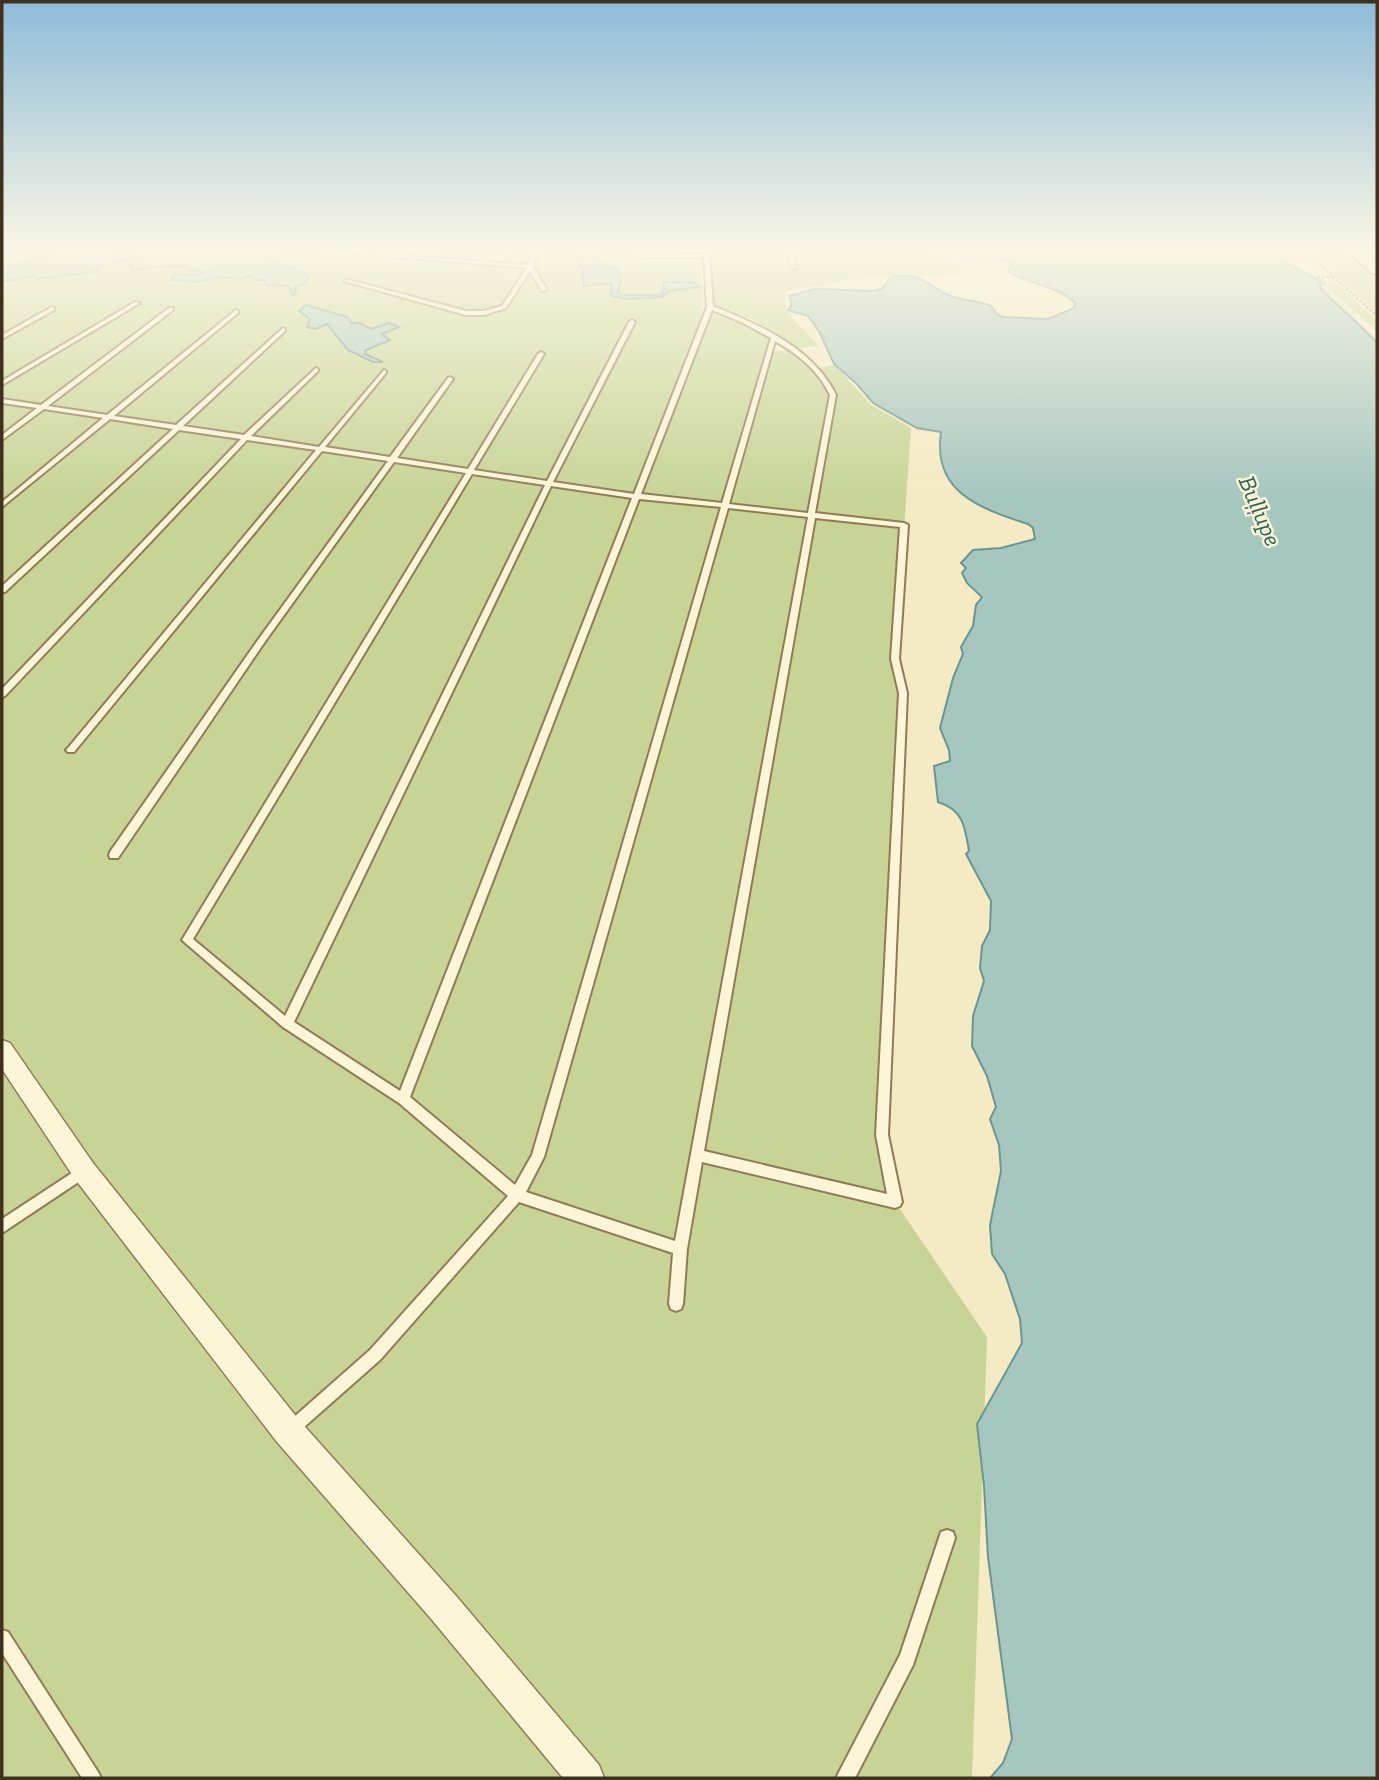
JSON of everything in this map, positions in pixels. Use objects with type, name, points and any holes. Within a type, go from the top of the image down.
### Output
[{"type":"street","points":[[2,1050],[84,1171],[288,1432],[445,1609],[586,1778]]},
{"type":"lane","points":[[2,383],[88,332]]},
{"type":"lane","points":[[2,438],[141,332]]},
{"type":"lane","points":[[2,505],[212,332]]},
{"type":"lane","points":[[2,590],[281,332]]},
{"type":"lane","points":[[287,1024],[549,483],[627,332]]},
{"type":"lane","points":[[403,1099],[700,332]]},
{"type":"lane","points":[[676,1304],[680,1249],[833,395],[830,383],[816,367],[763,332]]},
{"type":"lane","points":[[288,1432],[375,1355],[517,1195],[538,1157],[773,339]]},
{"type":"lane","points":[[541,354],[187,940],[287,1024],[403,1099],[517,1195],[680,1249]]},
{"type":"lane","points":[[2,694],[246,437],[316,370]]},
{"type":"lane","points":[[71,750],[384,372]]},
{"type":"lane","points":[[114,855],[450,379]]},
{"type":"lane","points":[[2,401],[635,496],[904,525],[895,659],[903,693],[882,1135],[895,1202],[698,1154]]},
{"type":"lane","points":[[2,1227],[84,1171]]},
{"type":"lane","points":[[845,1778],[907,1659],[947,1538]]},
{"type":"lane","points":[[2,1638],[92,1778]]},
{"type":"green space","points":[[2,332],[758,332],[770,339],[766,351],[790,351],[813,369],[835,365],[871,405],[911,428],[895,659],[903,693],[882,1135],[895,1202],[987,1337],[972,1778],[2,1778]]},
{"type":"green space","points":[[771,332],[806,332],[819,346],[796,348]]},
{"type":"water","points":[[334,332],[387,332],[382,334],[390,340],[366,350],[365,354],[383,362],[373,362],[348,350]]},
{"type":"water","name":"Buļļupe","points":[[819,332],[1366,332],[1377,343],[1377,1778],[990,1778],[1003,1763],[1012,1739],[988,1557],[977,1424],[1022,1343],[1020,1319],[1005,1274],[992,1254],[990,1225],[1001,1171],[999,1145],[990,1119],[996,1107],[987,1076],[972,1046],[973,1016],[984,981],[980,968],[982,946],[990,930],[991,901],[966,854],[969,851],[962,821],[947,805],[938,802],[934,766],[950,761],[949,750],[940,728],[953,678],[963,654],[961,647],[973,626],[976,605],[982,597],[967,583],[962,573],[966,568],[961,563],[973,550],[1001,548],[1035,539],[1033,528],[1028,524],[977,504],[952,483],[944,469],[940,453],[941,432],[917,428],[873,403],[857,384],[834,364]]}]
